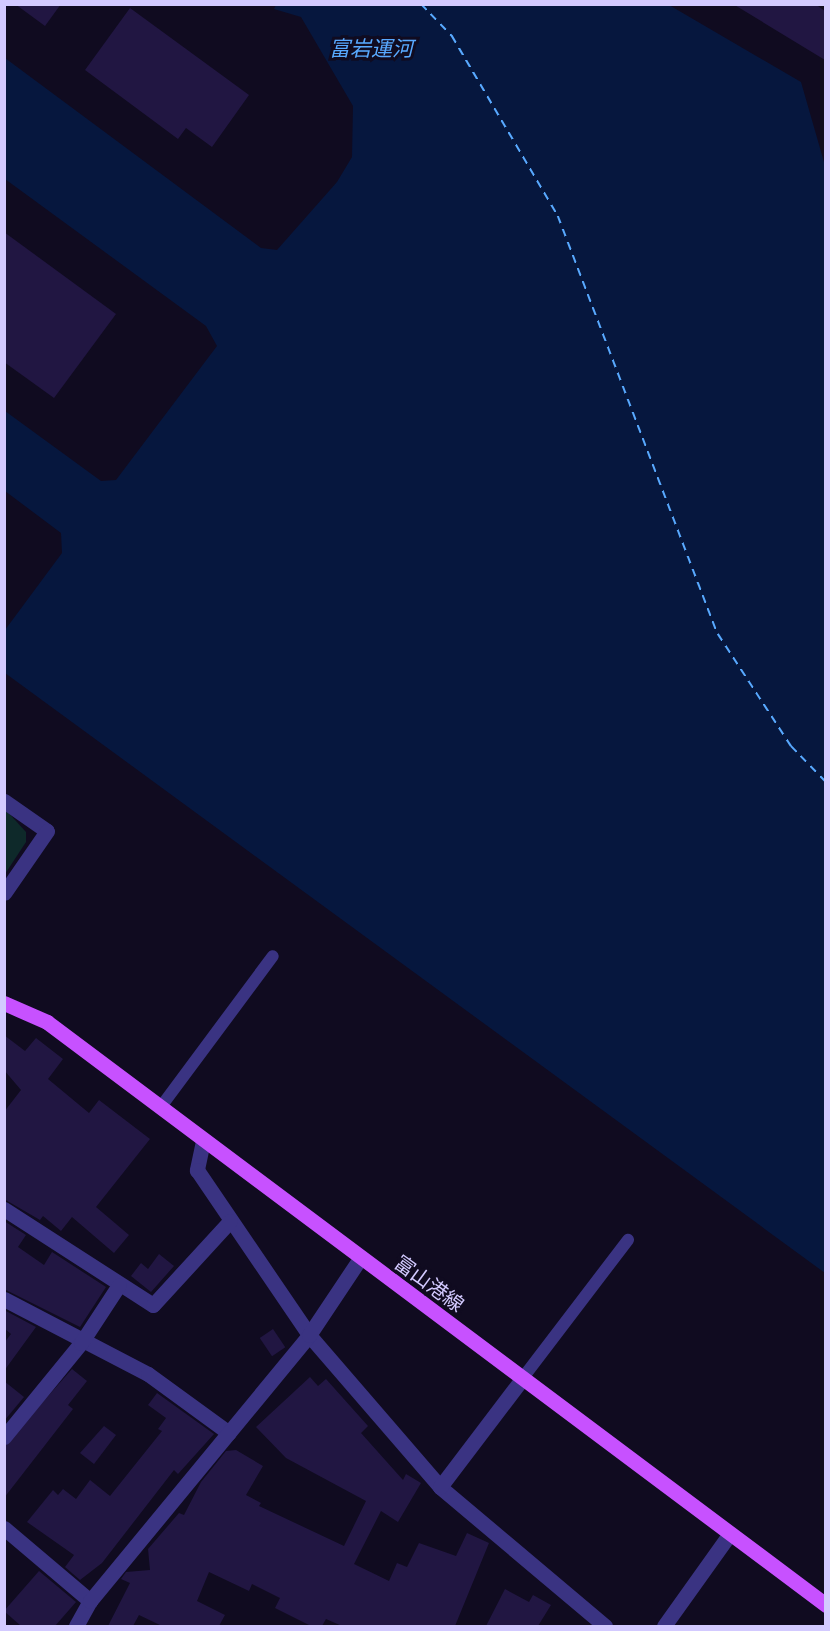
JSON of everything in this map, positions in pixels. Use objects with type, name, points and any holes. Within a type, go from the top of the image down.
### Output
[{"type":"main road","name":"富山港線","points":[[4,1003],[47,1022],[359,1260],[825,1605]]},
{"type":"street","points":[[4,801],[47,831],[4,893]]},
{"type":"street","points":[[203,1141],[196,1170],[309,1335],[440,1487],[605,1626]]},
{"type":"street","points":[[4,1209],[153,1305],[230,1221]]},
{"type":"street","points":[[76,1626],[90,1601],[309,1335],[359,1260]]},
{"type":"street","points":[[4,1437],[81,1343],[119,1285]]},
{"type":"street","points":[[4,1299],[81,1343],[148,1374],[229,1433]]},
{"type":"street","points":[[440,1487],[522,1379]]},
{"type":"street","points":[[4,1528],[90,1601]]},
{"type":"street","points":[[664,1626],[729,1535]]},
{"type":"lane","points":[[160,1108],[273,956]]},
{"type":"lane","points":[[522,1379],[628,1240]]},
{"type":"green space","points":[[5,809],[26,832],[26,842],[5,874]]},
{"type":"water","name":"富岩運河","points":[[276,5],[669,5],[801,82],[826,169],[825,1273],[5,673],[5,630],[62,553],[61,533],[5,491],[5,411],[101,481],[116,480],[217,346],[206,326],[5,179],[5,58],[261,248],[277,250],[337,182],[352,157],[353,106],[301,17],[274,9]]},
{"type":"building","points":[[15,4],[61,4],[45,26]]},
{"type":"building","points":[[733,4],[815,4],[825,11],[825,60]]},
{"type":"building","points":[[130,8],[249,95],[212,147],[186,128],[178,139],[85,70]]},
{"type":"building","points":[[4,232],[116,314],[54,398],[4,362]]},
{"type":"building","points":[[4,1035],[25,1051],[36,1038],[63,1059],[48,1079],[89,1113],[99,1100],[150,1139],[96,1207],[129,1235],[114,1253],[72,1217],[61,1231],[43,1216],[40,1220],[4,1199],[4,1112],[21,1090],[4,1070]]},
{"type":"building","points":[[4,1221],[26,1235],[18,1247],[44,1265],[52,1252],[106,1287],[80,1327],[4,1289]]},
{"type":"building","points":[[159,1254],[174,1266],[151,1292],[131,1276],[141,1263],[148,1269]]},
{"type":"building","points":[[4,1310],[36,1327],[4,1371],[4,1343],[11,1334],[4,1328]]},
{"type":"building","points":[[273,1329],[285,1347],[272,1356],[260,1338]]},
{"type":"building","points":[[72,1369],[87,1381],[68,1405],[73,1409],[4,1498],[4,1446]]},
{"type":"building","points":[[310,1377],[318,1386],[326,1379],[368,1426],[361,1433],[403,1480],[406,1474],[421,1483],[398,1522],[381,1511],[354,1564],[389,1581],[397,1563],[407,1567],[419,1543],[456,1556],[467,1533],[489,1543],[455,1626],[342,1626],[326,1619],[322,1626],[311,1626],[275,1608],[280,1598],[252,1584],[249,1591],[209,1572],[197,1601],[225,1615],[219,1626],[162,1626],[139,1615],[133,1626],[108,1626],[130,1583],[121,1579],[126,1572],[150,1570],[148,1549],[179,1513],[184,1515],[201,1482],[226,1451],[236,1450],[263,1466],[246,1495],[261,1503],[259,1506],[344,1546],[366,1501],[286,1458],[256,1427]]},
{"type":"building","points":[[4,1381],[24,1397],[4,1421]]},
{"type":"building","points":[[157,1393],[214,1434],[178,1474],[174,1470],[102,1563],[80,1580],[65,1567],[74,1555],[27,1522],[53,1490],[58,1495],[63,1489],[76,1499],[90,1480],[110,1496],[162,1431],[158,1429],[166,1418],[148,1405]]},
{"type":"building","points":[[104,1426],[116,1435],[94,1464],[80,1453]]},
{"type":"building","points":[[39,1571],[76,1602],[55,1626],[21,1626],[4,1611]]},
{"type":"building","points":[[505,1589],[529,1602],[533,1595],[551,1605],[538,1626],[486,1626]]},
{"type":"ferry route","points":[[421,4],[452,36],[558,216],[718,634],[791,746],[826,782]]}]
